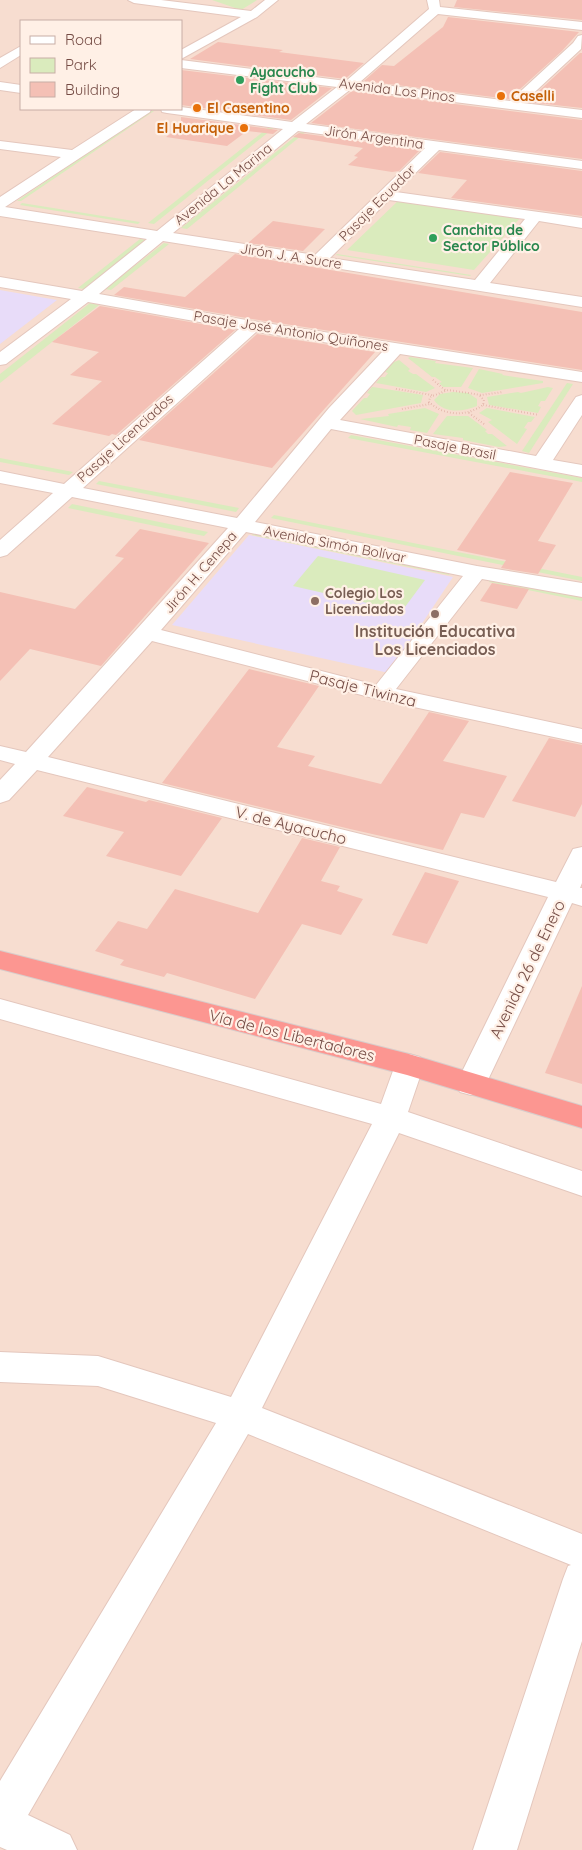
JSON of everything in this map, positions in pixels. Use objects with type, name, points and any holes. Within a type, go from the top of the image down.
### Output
[{"type":"highway","name":"Vía de los Libertadores","points":[[0,960],[410,1065],[582,1117]]},
{"type":"street","points":[[134,0],[253,15]]},
{"type":"street","points":[[182,55],[253,15],[272,0]]},
{"type":"street","points":[[434,5],[582,26]]},
{"type":"street","name":"Avenida La Marina","points":[[0,360],[85,297],[295,126],[350,84],[424,22],[434,5]]},
{"type":"street","points":[[7,42],[20,44]]},
{"type":"street","points":[[513,105],[580,44]]},
{"type":"street","points":[[0,64],[20,51]]},
{"type":"street","name":"Avenida Los Pinos","points":[[182,64],[582,114]]},
{"type":"street","points":[[0,86],[20,89]]},
{"type":"street","points":[[0,204],[143,110]]},
{"type":"street","name":"Jirón Argentina","points":[[175,110],[582,165]]},
{"type":"street","points":[[0,145],[74,155]]},
{"type":"street","name":"Pasaje Ecuador","points":[[318,260],[436,145]]},
{"type":"street","points":[[385,195],[582,223]]},
{"type":"street","name":"Jirón J. A. Sucre","points":[[0,211],[582,302]]},
{"type":"street","points":[[479,286],[535,217]]},
{"type":"street","name":"Pasaje José Antonio Quiñones","points":[[0,282],[252,326],[582,377]]},
{"type":"street","name":"Pasaje Licenciados","points":[[0,551],[252,326]]},
{"type":"street","name":"Jirón H. Cenepa","points":[[0,795],[241,526],[327,423],[397,347]]},
{"type":"street","points":[[541,463],[582,401]]},
{"type":"street","name":"Pasaje Brasil","points":[[327,423],[582,471]]},
{"type":"street","name":"Avenida Simón Bolívar","points":[[0,477],[477,572],[582,590]]},
{"type":"street","points":[[381,693],[477,572]]},
{"type":"street","name":"Pasaje Tiwinza","points":[[146,633],[381,693],[582,736]]},
{"type":"street","name":"V. de Ayacucho","points":[[0,753],[573,895]]},
{"type":"street","name":"Avenida 26 de Enero","points":[[471,1084],[573,895],[582,855]]},
{"type":"street","points":[[0,1009],[390,1118],[582,1184]]},
{"type":"street","points":[[55,1850],[0,1823],[240,1415],[390,1118],[410,1065]]},
{"type":"street","points":[[0,1367],[98,1371],[240,1415],[582,1552]]},
{"type":"street","points":[[495,1850],[582,1579]]},
{"type":"path","points":[[390,388],[433,395]]},
{"type":"path","points":[[483,405],[484,400],[480,396],[463,390],[442,391],[433,395],[429,402],[433,407],[450,413],[471,412],[483,405],[540,415],[536,422]]},
{"type":"shaded area","points":[[0,0],[582,0],[582,1850],[0,1850]]},
{"type":"shaded area","points":[[0,290],[57,300],[0,344]]},
{"type":"shaded area","name":"Colegio Los Licenciados","points":[[249,535],[453,577],[389,673],[172,625]]},
{"type":"green space","points":[[212,0],[257,0],[241,10]]},
{"type":"green space","points":[[150,111],[154,111],[21,201],[17,201]]},
{"type":"green space","points":[[269,127],[275,127],[154,224],[148,223]]},
{"type":"green space","points":[[302,131],[307,131],[187,229],[181,228]]},
{"type":"green space","points":[[400,199],[521,217],[474,270],[347,250]]},
{"type":"green space","points":[[22,203],[140,222],[138,224],[20,205]]},
{"type":"green space","points":[[140,239],[146,240],[84,289],[78,288]]},
{"type":"green space","points":[[164,243],[169,244],[111,290],[105,289]]},
{"type":"green space","points":[[337,254],[471,275],[336,255]]},
{"type":"green space","points":[[90,303],[99,305],[0,383],[0,374]]},
{"type":"green space","points":[[408,358],[436,361],[435,363],[473,368],[461,387],[443,387],[439,383],[442,382],[432,377]]},
{"type":"green space","points":[[399,360],[410,369],[408,371],[416,374],[435,388],[426,392],[376,383],[381,377],[385,377],[388,373],[385,372],[392,363]]},
{"type":"green space","points":[[479,369],[502,375],[543,381],[543,383],[482,393],[468,388]]},
{"type":"green space","points":[[567,383],[573,384],[529,453],[522,451]]},
{"type":"green space","points":[[372,387],[423,395],[421,403],[356,415],[352,411],[364,398],[367,398],[370,394],[367,393]]},
{"type":"green space","points":[[548,387],[553,388],[545,401],[541,401],[538,406],[541,407],[538,413],[489,405],[487,397],[521,393]]},
{"type":"green space","points":[[453,392],[468,393],[477,399],[477,406],[466,410],[448,410],[438,405],[434,400],[440,394]]},
{"type":"green space","points":[[425,408],[439,414],[427,433],[410,430],[411,427],[398,425],[397,427],[360,419],[389,416],[388,414]]},
{"type":"green space","points":[[487,408],[535,417],[524,428],[527,429],[517,444],[488,422],[492,420],[479,413]]},
{"type":"green space","points":[[447,416],[468,416],[487,430],[485,431],[488,434],[492,434],[507,446],[499,447],[463,440],[463,438],[433,434]]},
{"type":"green space","points":[[351,435],[582,478],[582,482],[348,438]]},
{"type":"green space","points":[[0,458],[73,472],[69,475],[0,462]]},
{"type":"green space","points":[[99,481],[239,508],[236,512],[96,484]]},
{"type":"green space","points":[[72,504],[208,532],[204,536],[68,508]]},
{"type":"green space","points":[[274,515],[582,577],[582,581],[271,518]]},
{"type":"green space","points":[[256,530],[452,570],[449,575],[252,535]]},
{"type":"green space","points":[[318,556],[425,580],[402,611],[293,586]]},
{"type":"green space","points":[[492,577],[582,595],[582,601],[489,582]]},
{"type":"building","points":[[457,0],[582,0],[582,20],[454,7]]},
{"type":"building","points":[[448,17],[579,32],[562,51],[509,99],[364,81],[382,65],[394,66],[443,27]]},
{"type":"building","points":[[218,42],[364,63],[345,79],[190,59]]},
{"type":"building","points":[[582,53],[582,108],[527,102]]},
{"type":"building","points":[[182,70],[332,88],[291,120],[182,105]]},
{"type":"building","points":[[352,91],[582,120],[582,159],[311,123]]},
{"type":"building","points":[[181,117],[278,130],[273,134],[247,131],[227,146],[166,137],[181,126]]},
{"type":"building","points":[[299,133],[421,149],[399,171],[392,172],[348,165],[358,157],[354,156],[363,148],[293,137]]},
{"type":"building","points":[[440,152],[582,171],[582,216],[451,198],[467,180],[418,173]]},
{"type":"building","points":[[273,221],[325,229],[303,251],[248,243]]},
{"type":"building","points":[[235,254],[582,312],[582,370],[252,319],[114,295],[124,287],[185,297]]},
{"type":"building","points":[[100,306],[235,330],[116,435],[112,434],[109,436],[52,424],[102,381],[70,375],[99,352],[52,342]]},
{"type":"building","points":[[257,334],[375,352],[272,468],[139,440]]},
{"type":"building","points":[[510,472],[573,483],[538,541],[556,545],[538,574],[501,568],[506,560],[457,550]]},
{"type":"building","points":[[140,529],[209,543],[101,666],[30,649],[0,681],[0,592],[75,609],[124,558],[115,556]]},
{"type":"building","points":[[492,583],[529,589],[517,609],[480,601]]},
{"type":"building","points":[[249,669],[319,686],[277,747],[315,756],[308,766],[381,784],[429,712],[469,721],[443,761],[507,776],[484,818],[461,813],[443,850],[162,783]]},
{"type":"building","points":[[549,738],[582,745],[582,804],[575,817],[512,801]]},
{"type":"building","points":[[87,787],[222,818],[181,876],[106,856],[124,832],[63,816]]},
{"type":"building","points":[[302,838],[340,847],[321,881],[340,886],[337,891],[363,899],[341,935],[302,924],[255,999],[167,973],[164,977],[120,965],[124,960],[95,951],[118,921],[147,929],[175,889],[258,913]]},
{"type":"building","points":[[425,872],[459,881],[427,944],[392,935]]},
{"type":"building","points":[[582,986],[582,1084],[545,1073]]},
{"type":"place","name":"Ayacucho Fight Club","points":[[240,80]]},
{"type":"place","name":"Caselli","points":[[501,96]]},
{"type":"place","name":"El Casentino","points":[[197,108]]},
{"type":"place","name":"El Huarique","points":[[244,128]]},
{"type":"place","name":"Canchita de Sector Público","points":[[433,238]]},
{"type":"place","name":"Colegio Los Licenciados","points":[[315,601]]},
{"type":"place","name":"Institución Educativa Los Licenciados","points":[[435,614]]}]
